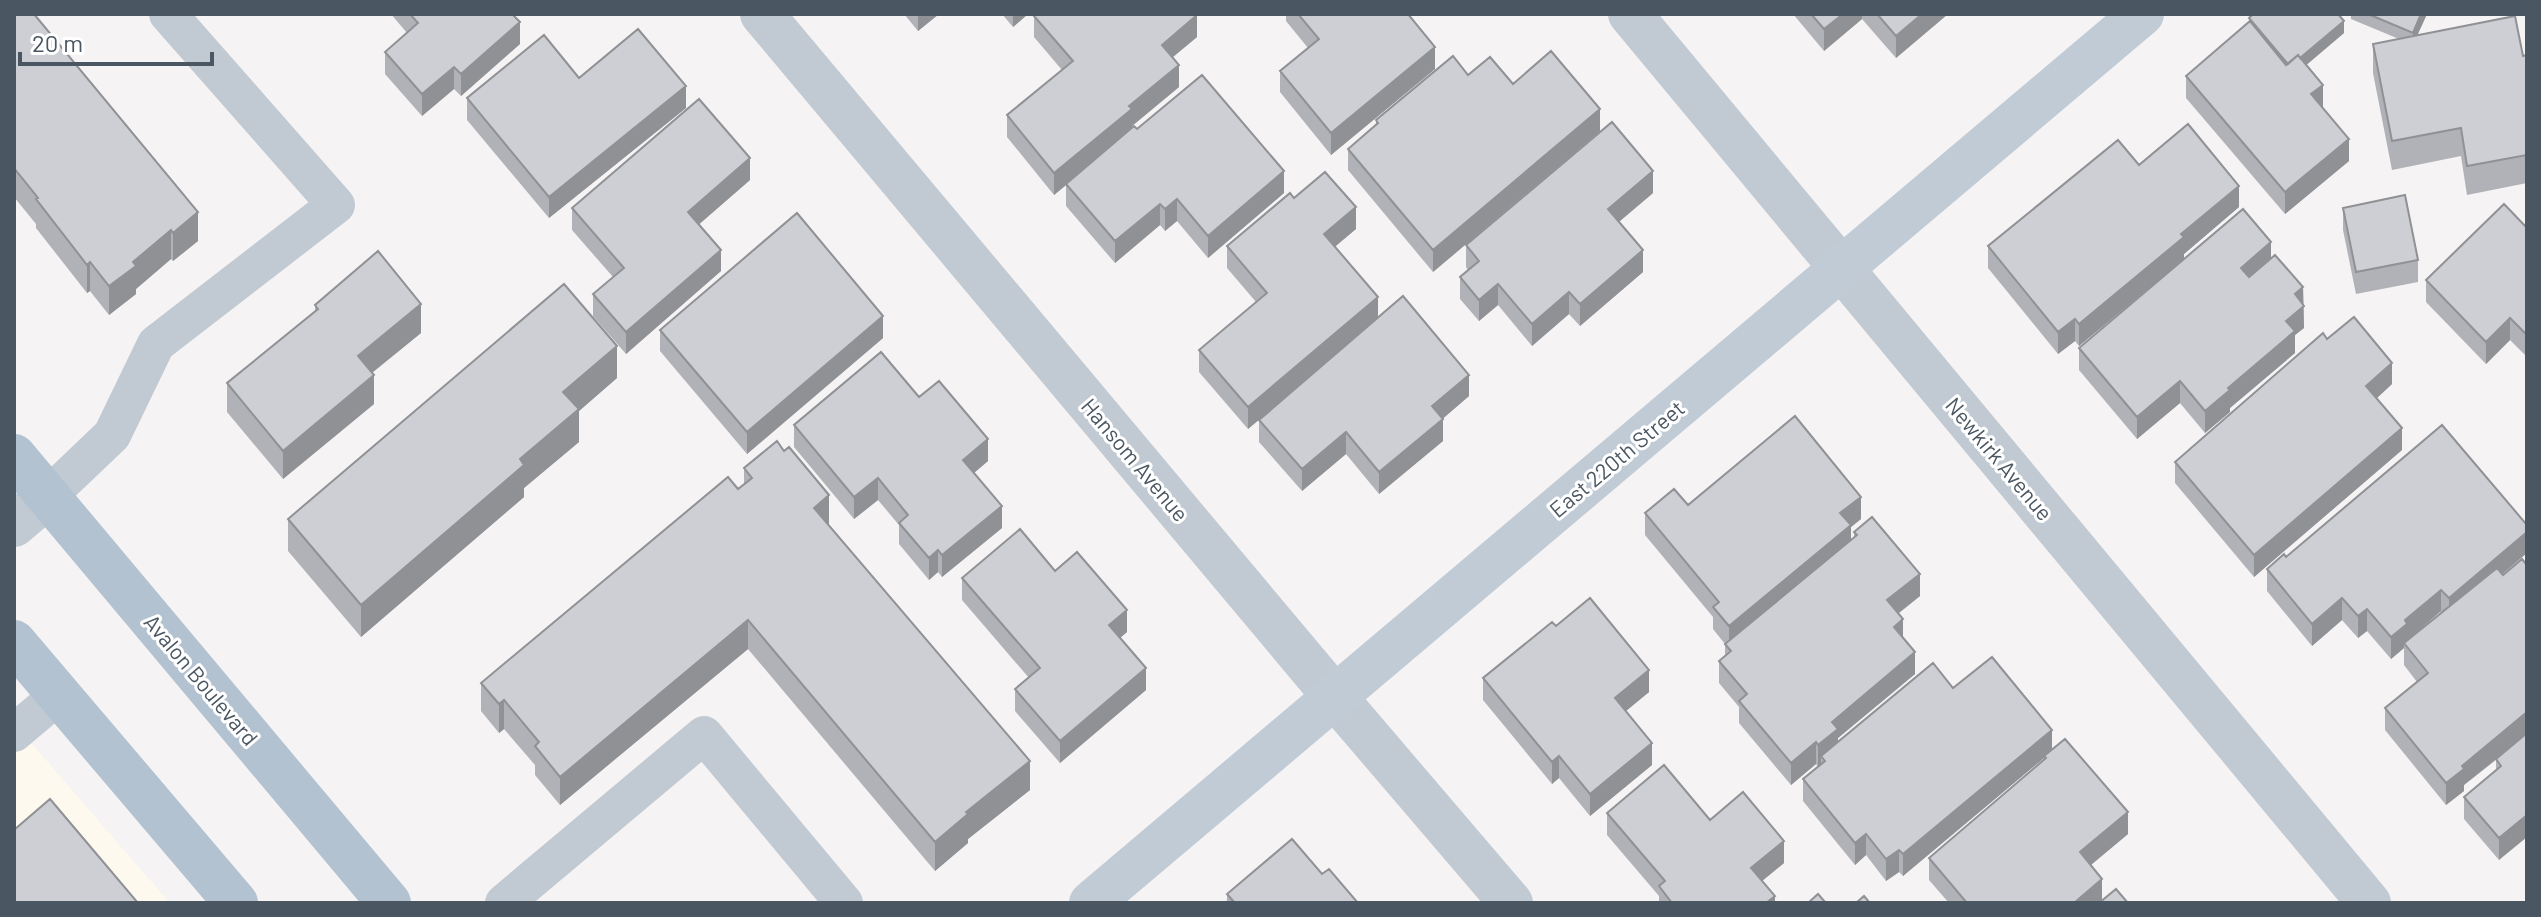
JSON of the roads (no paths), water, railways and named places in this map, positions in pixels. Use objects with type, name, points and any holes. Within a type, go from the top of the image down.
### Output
[{"type":"main road","name":"Avalon Boulevard","points":[[14,456],[389,903]]},
{"type":"main road","points":[[14,642],[236,903]]},
{"type":"street","name":"Hansom Avenue","points":[[762,14],[1511,903]]},
{"type":"street","name":"Newkirk Avenue","points":[[1630,14],[2369,903]]},
{"type":"street","name":"East 220th Street","points":[[1091,903],[2142,14]]},
{"type":"street","points":[[14,525],[48,496]]},
{"type":"lane","points":[[48,496],[112,435],[156,344],[336,205],[168,14]]},
{"type":"lane","points":[[14,733],[59,695]]},
{"type":"lane","points":[[504,903],[704,735],[844,903]]}]
